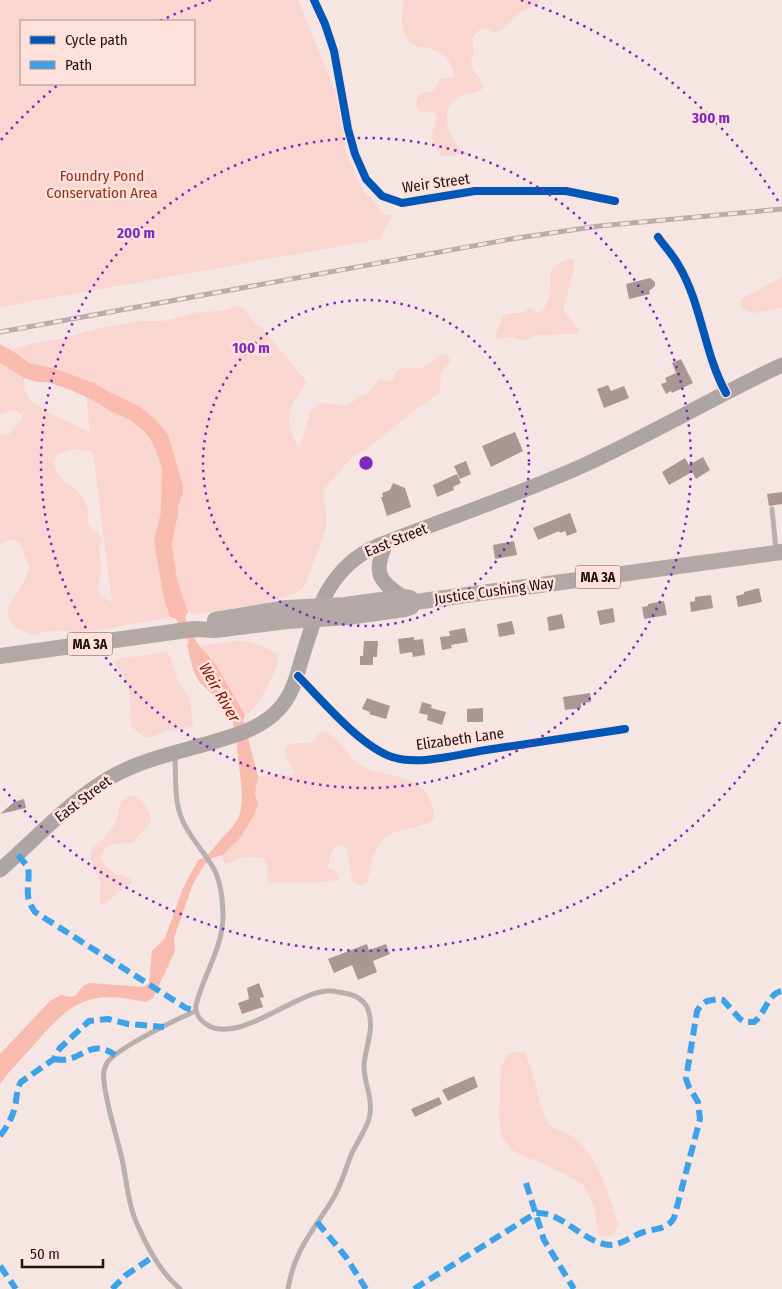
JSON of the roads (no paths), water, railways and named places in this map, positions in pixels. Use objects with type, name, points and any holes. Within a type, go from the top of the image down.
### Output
[{"type":"main road","name":"East Street","points":[[0,870],[95,786],[135,765],[240,734],[263,723],[280,708],[292,691],[317,613],[328,588],[345,566],[362,553],[520,492],[581,466],[782,364]]},
{"type":"main road","points":[[387,542],[379,560],[380,576],[386,585],[409,599]]},
{"type":"main road","name":"Justice Cushing Way","points":[[0,656],[187,630],[215,620],[286,608],[348,617],[405,609],[411,607],[409,599],[779,553]]},
{"type":"street","name":"Weir Street","points":[[314,0],[334,51],[348,128],[355,154],[366,179],[382,196],[402,203],[475,191],[566,191],[615,201]]},
{"type":"street","points":[[658,237],[679,266],[688,285],[712,364],[726,393]]},
{"type":"street","name":"Elizabeth Lane","points":[[298,676],[362,738],[382,752],[403,760],[437,758],[625,729]]},
{"type":"lane","points":[[772,509],[779,553]]},
{"type":"lane","points":[[175,752],[179,810],[186,827],[214,868],[223,903],[221,933],[217,949],[198,998],[196,1011],[205,1024],[212,1028],[223,1030],[243,1025],[310,995],[326,990],[355,996],[364,1002],[367,1008],[370,1036],[364,1068],[370,1098],[369,1119],[334,1197],[307,1236],[293,1270],[288,1289]]},
{"type":"lane","points":[[180,1289],[166,1276],[134,1218],[104,1076],[106,1065],[112,1057],[138,1041],[196,1011]]},
{"type":"water","name":"Weir River","points":[[0,344],[29,363],[56,369],[94,383],[139,406],[157,421],[168,435],[183,486],[172,545],[177,580],[188,612],[185,617],[196,641],[216,665],[245,715],[243,720],[258,776],[255,794],[258,804],[254,815],[240,838],[223,855],[212,858],[205,864],[193,884],[174,938],[175,951],[153,998],[146,1002],[109,997],[94,999],[70,1009],[46,1031],[0,1084],[0,1054],[51,1000],[61,995],[75,996],[83,986],[90,983],[144,987],[149,983],[152,951],[165,938],[183,888],[198,860],[208,854],[235,823],[240,813],[242,796],[237,743],[232,719],[221,701],[197,678],[187,645],[189,642],[176,619],[170,617],[164,599],[154,541],[161,512],[162,468],[155,448],[142,429],[130,420],[68,389],[47,382],[37,382],[24,378],[0,363]]},
{"type":"railway","points":[[0,332],[511,239],[599,226],[782,209]]},
{"type":"park label","name":"Foundry Pond Conservation Area","points":[[102,184]]}]
